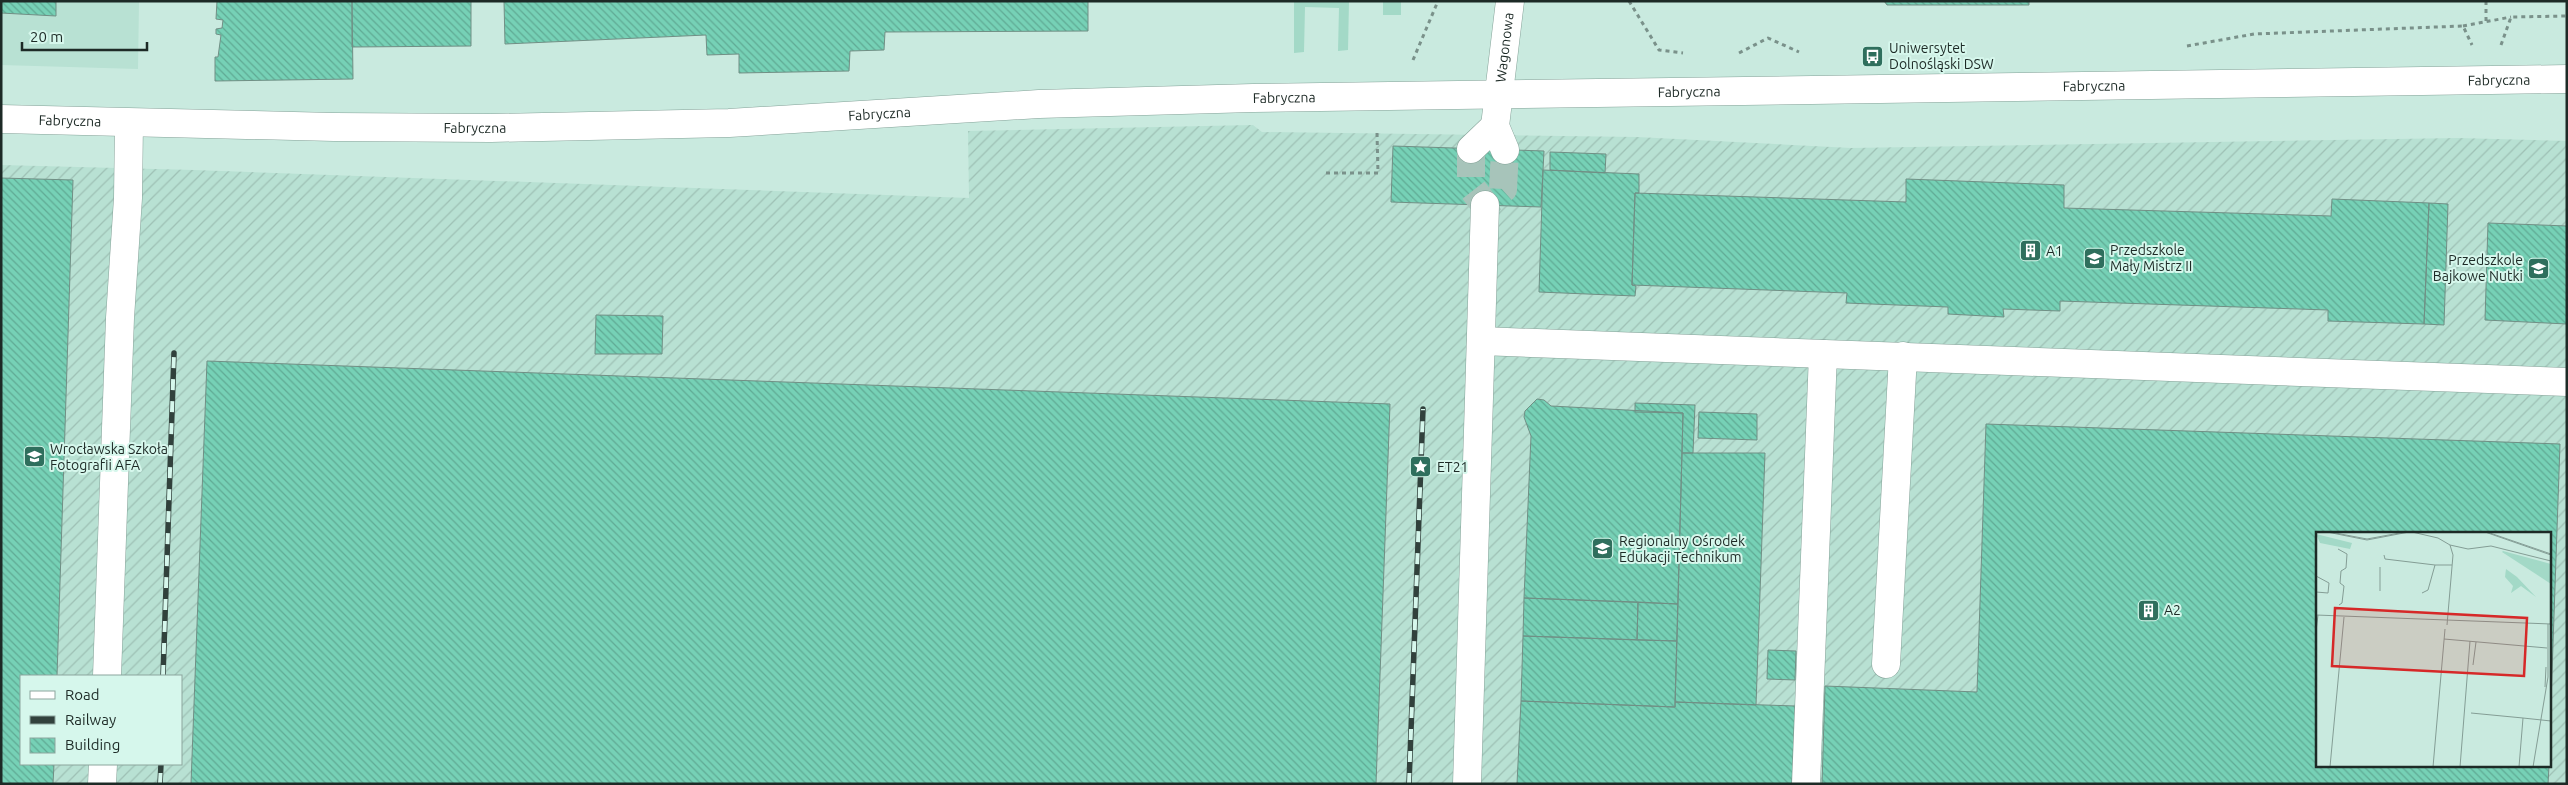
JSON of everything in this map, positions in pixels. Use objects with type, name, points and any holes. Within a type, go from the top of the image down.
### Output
[{"type":"street","name":"Wagonowa","points":[[1471,149],[1500,138],[1500,95],[1510,1]]},
{"type":"street","name":"Fabryczna","points":[[1,119],[413,128],[699,123],[1039,104],[1253,98],[1368,98],[2567,79]]},
{"type":"street","points":[[107,675],[120,318],[128,198],[129,123]]},
{"type":"street","points":[[1467,784],[1485,206]]},
{"type":"street","points":[[1481,341],[2567,382]]},
{"type":"street","points":[[1806,784],[1823,354]]},
{"type":"street","points":[[1886,664],[1903,356]]},
{"type":"street","points":[[102,784],[103,765]]},
{"type":"path","points":[[1412,61],[1438,1]]},
{"type":"path","points":[[1628,1],[1659,50],[1686,54]]},
{"type":"path","points":[[2486,1],[2486,22]]},
{"type":"path","points":[[2182,47],[2254,34],[2463,26],[2511,17],[2567,16]]},
{"type":"path","points":[[2499,50],[2511,17]]},
{"type":"path","points":[[2463,26],[2475,51]]},
{"type":"path","points":[[1732,53],[1741,53],[1768,38],[1800,53]]},
{"type":"path","points":[[1326,173],[1378,173],[1378,138],[1368,98]]},
{"type":"shaded area","points":[[1,1],[139,1],[138,69],[1,65]]},
{"type":"shaded area","points":[[1294,1],[1349,1],[1348,50],[1338,51],[1339,8],[1305,7],[1304,52],[1294,53]]},
{"type":"shaded area","points":[[1383,1],[1401,1],[1401,15],[1383,15]]},
{"type":"shaded area","points":[[1253,125],[1262,132],[1637,137],[1851,148],[2458,138],[2567,141],[2567,784],[1,784],[1,165],[194,170],[969,198],[968,131]]},
{"type":"building","points":[[1,1],[56,1],[56,16],[1,13]]},
{"type":"building","points":[[217,1],[352,1],[353,79],[215,81],[215,57],[218,57],[221,35],[216,34],[216,29],[222,28],[223,20],[216,19]]},
{"type":"building","points":[[352,1],[471,1],[471,46],[352,47]]},
{"type":"building","points":[[504,1],[1088,1],[1088,31],[885,32],[884,50],[850,51],[849,71],[739,73],[739,54],[707,55],[706,35],[505,44]]},
{"type":"building","points":[[1884,1],[2029,1],[2029,5],[1887,5]]},
{"type":"building","points":[[1393,146],[1544,151],[1541,207],[1391,202]]},
{"type":"building","points":[[1550,152],[1606,154],[1605,173],[1550,170]]},
{"type":"building","points":[[1543,170],[1639,174],[1639,193],[1635,193],[1632,285],[1636,286],[1635,296],[1539,292]]},
{"type":"building","points":[[1,178],[73,180],[57,675],[20,675],[20,765],[54,765],[53,784],[1,784]]},
{"type":"building","name":"A1","points":[[1906,179],[2064,185],[2064,208],[2331,216],[2332,199],[2429,203],[2424,324],[2328,321],[2328,310],[2060,301],[2060,311],[2003,309],[2004,317],[1948,314],[1948,307],[1846,303],[1847,293],[1632,285],[1635,193],[1906,202]]},
{"type":"building","points":[[2429,203],[2448,204],[2444,325],[2424,324]]},
{"type":"building","points":[[2488,223],[2567,226],[2567,324],[2485,320]]},
{"type":"building","points":[[596,315],[663,316],[662,354],[595,354]]},
{"type":"building","points":[[207,361],[1390,404],[1376,784],[191,784]]},
{"type":"building","points":[[1537,399],[1544,400],[1551,406],[1683,413],[1678,604],[1524,598],[1531,436],[1524,417],[1525,411]]},
{"type":"building","points":[[1635,403],[1695,405],[1693,453],[1682,453],[1683,413],[1635,412]]},
{"type":"building","points":[[1699,412],[1757,414],[1757,440],[1698,438]]},
{"type":"building","name":"A2","points":[[1986,424],[2560,444],[2550,730],[2550,532],[2316,532],[2316,768],[2549,768],[2548,784],[1822,784],[1825,686],[1977,692]]},
{"type":"building","points":[[1682,453],[1765,453],[1756,705],[1675,702]]},
{"type":"building","points":[[1524,598],[1638,602],[1637,640],[1523,636]]},
{"type":"building","points":[[1638,602],[1678,604],[1677,641],[1637,640]]},
{"type":"building","points":[[1523,636],[1677,641],[1675,707],[1521,701]]},
{"type":"building","points":[[1768,650],[1796,651],[1795,680],[1767,679]]},
{"type":"building","points":[[1521,701],[1675,707],[1675,702],[1795,706],[1792,784],[1517,784]]},
{"type":"tunnel","points":[[1471,149],[1471,187],[1485,205],[1503,189],[1505,150]]},
{"type":"railway","points":[[163,675],[174,353]]},
{"type":"railway","points":[[1409,784],[1423,409]]},
{"type":"railway","points":[[160,784],[161,765]]},
{"type":"place","name":"Uniwersytet Dolnośląski DSW","points":[[1873,56]]},
{"type":"place","name":"A1","points":[[2030,251]]},
{"type":"place","name":"Przedszkole Mały Mistrz II","points":[[2094,258]]},
{"type":"place","name":"Przedszkole Bajkowe Nutki","points":[[2539,268]]},
{"type":"place","name":"Wrocławska Szkoła Fotografii AFA","points":[[34,457]]},
{"type":"place","name":"ET21","points":[[1421,467]]},
{"type":"place","name":"Regionalny Ośrodek Edukacji Technikum","points":[[1603,549]]},
{"type":"place","name":"A2","points":[[2148,610]]}]
